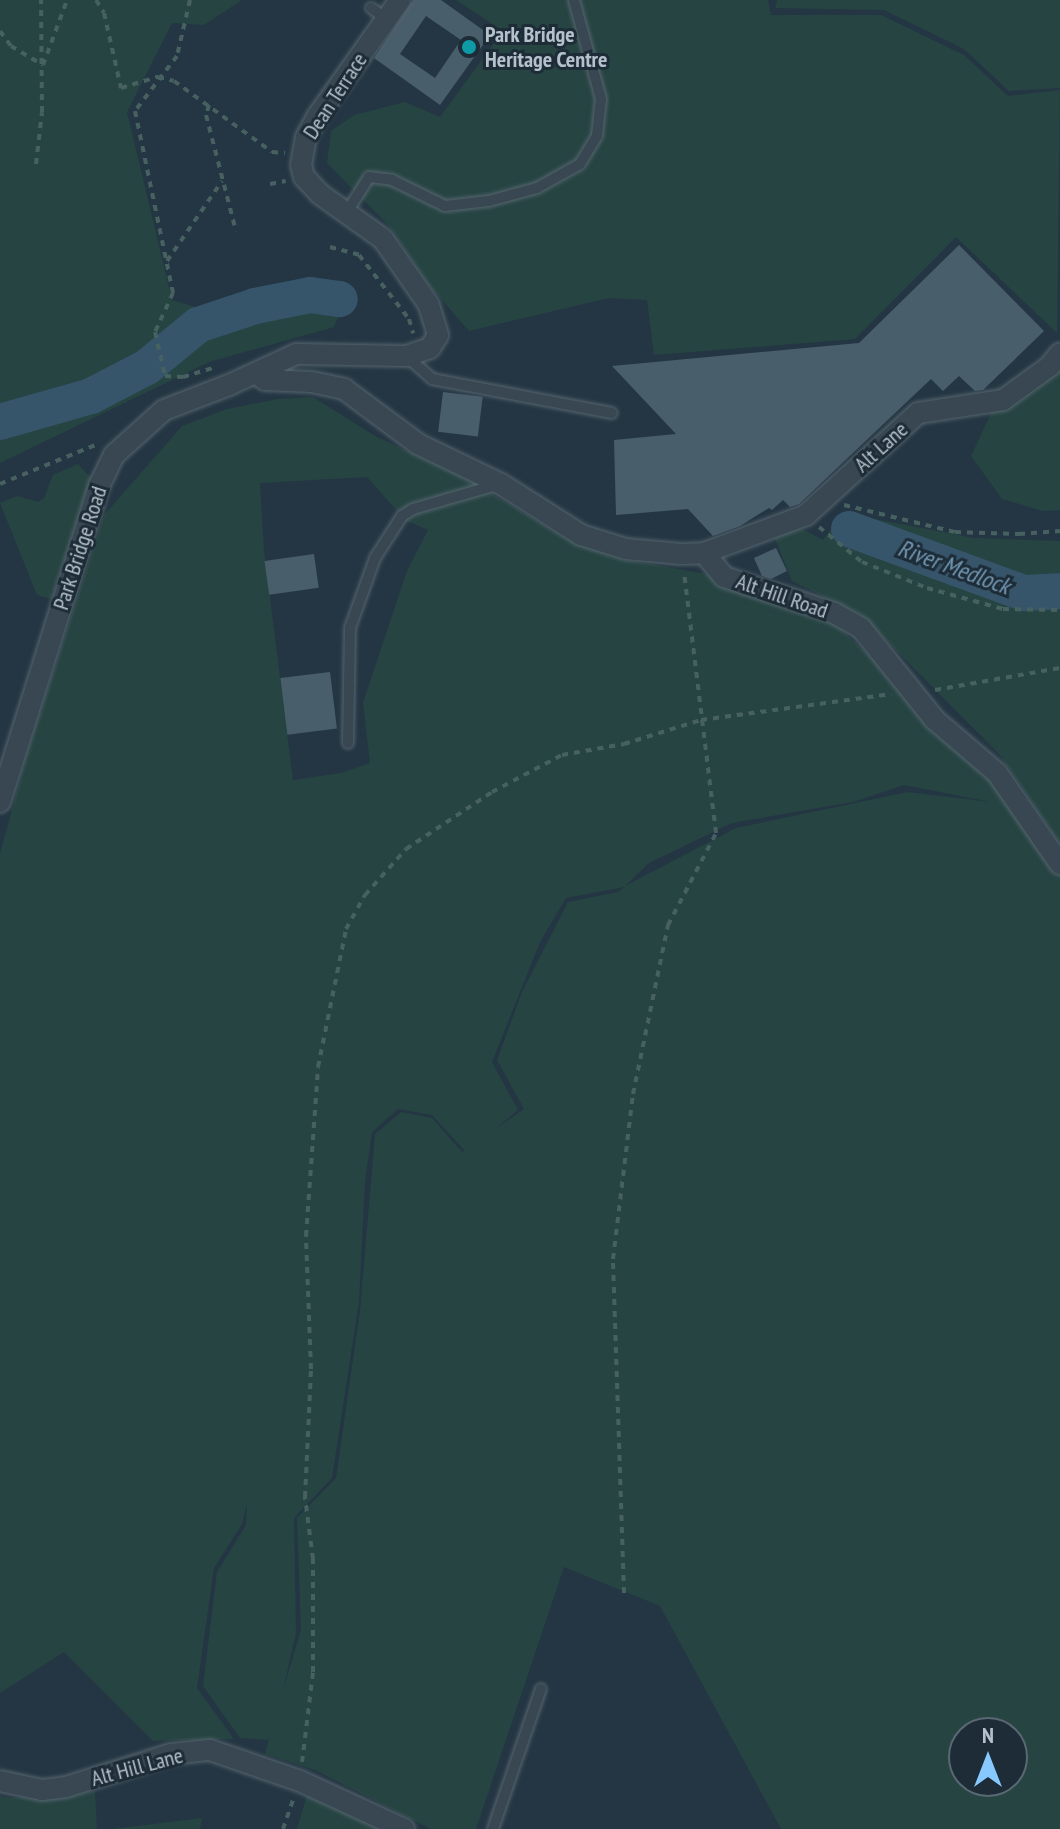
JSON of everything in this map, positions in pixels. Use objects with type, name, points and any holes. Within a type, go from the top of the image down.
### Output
[{"type":"street","name":"Dean Terrace","points":[[400,0],[379,13],[319,114],[300,155],[304,177],[320,194],[383,239],[429,305],[438,335],[430,348],[406,356]]},
{"type":"street","points":[[406,356],[353,357],[311,352],[296,354],[257,374],[265,380],[312,382],[344,389],[418,444],[501,484],[581,535],[604,544],[681,554],[704,553]]},
{"type":"street","name":"Alt Lane","points":[[704,553],[806,515],[918,413],[1003,400],[1050,366],[1060,353]]},
{"type":"street","name":"Park Bridge Road","points":[[0,802],[99,486],[114,455],[164,410],[257,374]]},
{"type":"street","name":"Alt Hill Road","points":[[704,553],[724,577],[834,613],[861,628],[935,720],[997,773],[1060,864]]},
{"type":"street","name":"Alt Hill Lane","points":[[0,1781],[42,1790],[66,1787],[171,1754],[210,1750],[300,1781],[404,1829]]},
{"type":"lane","points":[[347,212],[369,177],[392,180],[445,206],[489,201],[537,188],[580,164],[597,136],[601,99],[574,0]]},
{"type":"lane","points":[[406,356],[432,379],[612,413]]},
{"type":"lane","points":[[348,743],[350,628],[375,558],[402,516],[413,509],[444,497],[501,484]]},
{"type":"lane","points":[[493,1829],[541,1689]]},
{"type":"path","points":[[36,164],[43,65],[41,0]]},
{"type":"path","points":[[43,65],[67,0]]},
{"type":"path","points":[[96,0],[104,13],[121,88],[158,77],[174,81],[272,152],[300,155]]},
{"type":"path","points":[[165,376],[155,332],[173,293],[135,111],[177,56],[190,0]]},
{"type":"path","points":[[0,31],[11,46],[43,65]]},
{"type":"path","points":[[209,105],[206,115],[236,231]]},
{"type":"path","points":[[166,262],[222,181]]},
{"type":"path","points":[[330,247],[359,255],[409,319],[415,341],[406,356]]},
{"type":"path","points":[[0,484],[101,442]]},
{"type":"path","points":[[827,499],[867,512],[955,532],[1019,534],[1060,531]]},
{"type":"path","points":[[806,515],[862,562],[927,588],[1003,609],[1060,610]]},
{"type":"path","points":[[624,1593],[613,1259],[633,1094],[668,925],[716,833],[687,589]]},
{"type":"path","points":[[283,1829],[300,1781],[313,1672],[313,1559],[305,1497],[311,1369],[306,1236],[318,1067],[346,929],[365,895],[406,849],[492,792],[562,755],[624,744],[701,720],[912,692],[1060,668]]},
{"type":"green space","points":[[0,0],[242,0],[204,25],[172,23],[127,112],[172,300],[232,318],[351,288],[334,327],[209,362],[0,463]]},
{"type":"green space","points":[[456,0],[768,0],[771,15],[881,15],[964,55],[1008,96],[1060,90],[1057,333],[956,237],[855,339],[654,355],[647,300],[609,298],[469,331],[428,284],[388,225],[327,163],[331,131],[354,115],[405,102],[440,117],[503,31]]},
{"type":"green space","points":[[777,0],[1060,0],[1060,88],[1009,91],[964,49],[884,10],[775,8]]},
{"type":"green space","points":[[1060,368],[1060,510],[1043,511],[1002,499],[971,456],[991,413]]},
{"type":"green space","points":[[313,397],[375,436],[462,476],[567,539],[626,560],[707,574],[832,621],[871,657],[915,708],[988,774],[1060,875],[1060,1829],[781,1829],[660,1606],[564,1567],[476,1829],[431,1829],[315,1770],[265,1754],[269,1740],[240,1738],[203,1686],[217,1572],[246,1525],[247,1504],[242,1524],[214,1568],[197,1688],[234,1739],[153,1741],[64,1652],[0,1693],[0,854],[28,750],[104,515],[182,426],[227,409],[278,399]],"holes":[[[367,477],[405,520],[428,530],[407,571],[363,703],[370,763],[341,773],[293,780],[264,551],[260,483]],[[904,785],[991,802],[908,792],[736,828],[625,886],[649,863],[732,823],[853,802]],[[625,887],[618,892],[568,902],[522,992],[497,1060],[524,1109],[494,1130],[518,1110],[492,1062],[540,942],[566,898]],[[398,1109],[432,1115],[465,1151],[462,1152],[432,1118],[401,1112],[375,1134],[360,1311],[336,1478],[297,1518],[301,1630],[283,1690],[296,1633],[294,1518],[332,1478],[359,1301],[365,1182],[372,1132]]]},
{"type":"green space","points":[[78,464],[91,478],[51,599],[37,595],[0,503],[17,496],[38,502],[44,498],[53,475]]},
{"type":"green space","points":[[843,513],[974,538],[1060,541],[1060,844],[999,754],[861,615],[792,581],[774,536],[799,527],[823,540]]},
{"type":"green space","points":[[95,1791],[97,1829],[0,1829],[0,1796],[11,1798]]},
{"type":"green space","points":[[308,1792],[382,1829],[297,1829]]},
{"type":"green space","points":[[202,1818],[200,1829],[112,1829]]},
{"type":"building","name":"Park Bridge Heritage Centre","points":[[413,0],[441,0],[490,35],[440,105],[374,58]],"holes":[[[426,16],[461,40],[435,78],[400,54]]]},
{"type":"building","points":[[959,245],[1044,331],[983,390],[975,391],[959,376],[943,391],[931,379],[799,504],[790,507],[783,500],[772,510],[769,508],[740,526],[713,536],[688,509],[616,515],[614,440],[676,434],[612,366],[859,343]]},
{"type":"building","points":[[443,392],[483,397],[478,437],[438,432]]},
{"type":"building","points":[[776,548],[787,571],[771,579],[762,576],[754,558]]},
{"type":"building","points":[[314,554],[319,588],[269,595],[264,561]]},
{"type":"building","points":[[330,672],[337,729],[287,735],[280,678]]},
{"type":"waterway","name":"River Medlock","points":[[0,422],[91,396],[147,367],[198,325],[255,306],[310,295],[340,299]]},
{"type":"waterway","name":"River Medlock","points":[[849,529],[1024,593],[1060,591]]},
{"type":"place","name":"Park Bridge Heritage Centre","points":[[469,47]]}]
